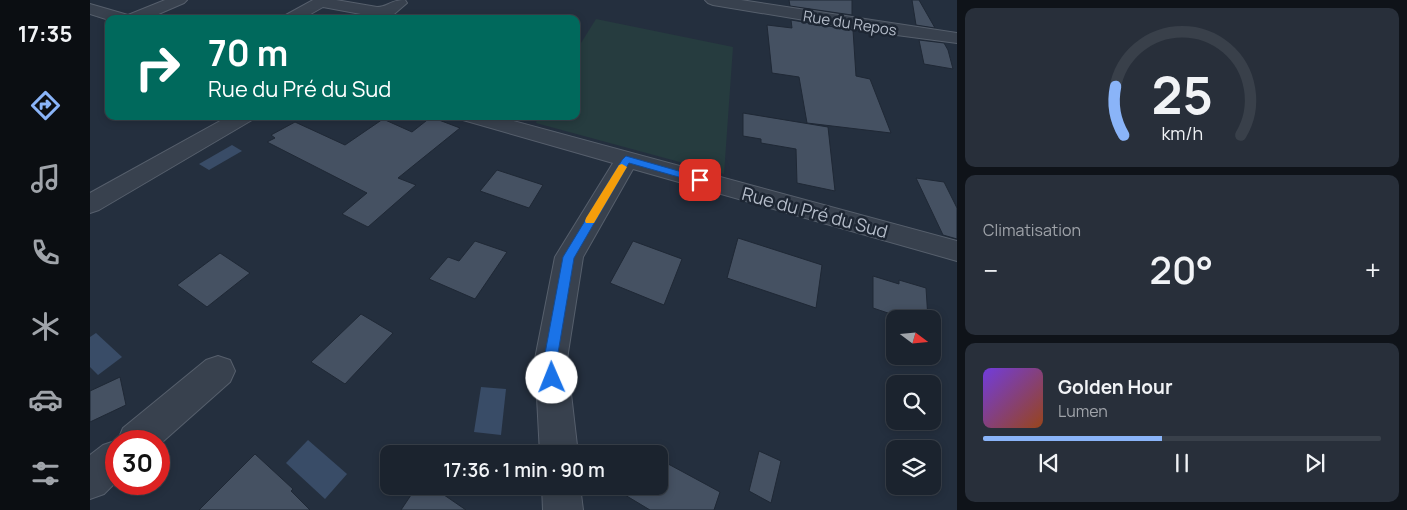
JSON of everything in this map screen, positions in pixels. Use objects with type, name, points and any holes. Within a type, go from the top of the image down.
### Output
[{"type":"street","points":[[142,15],[179,0]]},
{"type":"street","name":"Rue du Repos","points":[[713,0],[836,14],[957,38]]},
{"type":"street","points":[[297,15],[321,2],[378,12],[387,12],[400,4]]},
{"type":"street","points":[[90,10],[109,15]]},
{"type":"street","points":[[836,14],[957,29]]},
{"type":"street","points":[[90,204],[238,120]]},
{"type":"street","name":"Rue du Pré du Sud","points":[[484,120],[957,251]]},
{"type":"street","points":[[558,445],[550,359],[568,257],[626,160]]},
{"type":"street","points":[[149,430],[218,372]]},
{"type":"street","points":[[90,480],[105,467]]},
{"type":"street","points":[[562,495],[564,510]]},
{"type":"green space","points":[[596,19],[733,47],[724,174],[536,123],[537,120],[580,120],[580,45]]},
{"type":"water","points":[[232,145],[242,151],[209,170],[199,164]]},
{"type":"water","points":[[96,333],[122,357],[98,375],[90,367],[90,337]]},
{"type":"water","points":[[481,387],[506,389],[501,435],[474,432]]},
{"type":"water","points":[[308,440],[347,474],[325,499],[286,463]]},
{"type":"building","points":[[789,0],[852,0],[852,15],[790,6]]},
{"type":"building","points":[[912,0],[919,0],[935,28],[916,25]]},
{"type":"building","points":[[791,20],[853,30],[856,76],[870,79],[891,133],[807,123],[799,77],[772,73],[767,25],[792,28]]},
{"type":"building","points":[[919,40],[944,43],[953,69],[924,64]]},
{"type":"building","points":[[743,113],[828,127],[835,191],[797,183],[796,149],[761,143],[761,139],[743,136]]},
{"type":"building","points":[[382,120],[412,132],[427,120],[439,120],[460,128],[398,178],[416,185],[368,227],[342,214],[367,193],[267,142],[275,138],[271,135],[295,122],[345,145]]},
{"type":"building","points":[[497,170],[543,185],[529,208],[480,191]]},
{"type":"building","points":[[916,178],[944,182],[957,208],[957,239],[943,235]]},
{"type":"building","points":[[738,238],[822,265],[816,308],[727,278]]},
{"type":"building","points":[[475,241],[507,252],[475,299],[429,279],[448,257],[459,261]]},
{"type":"building","points":[[633,241],[682,259],[664,305],[610,283]]},
{"type":"building","points":[[220,253],[250,273],[207,307],[177,285]]},
{"type":"building","points":[[873,276],[899,284],[899,280],[926,288],[927,310],[886,310],[886,312],[873,308]]},
{"type":"building","points":[[361,314],[393,333],[345,384],[311,362]]},
{"type":"building","points":[[120,377],[126,405],[90,422],[90,391]]},
{"type":"building","points":[[759,451],[781,461],[771,503],[749,491]]},
{"type":"building","points":[[255,454],[293,489],[291,491],[310,510],[199,510]]},
{"type":"building","points":[[668,464],[720,492],[714,510],[650,510],[625,495],[668,495]]},
{"type":"building","points":[[411,495],[444,495],[466,510],[401,510]]},
{"type":"slow traffic","points":[[590,221],[622,167]]},
{"type":"route","points":[[552,378],[550,359],[568,257],[626,160],[700,180]]}]
